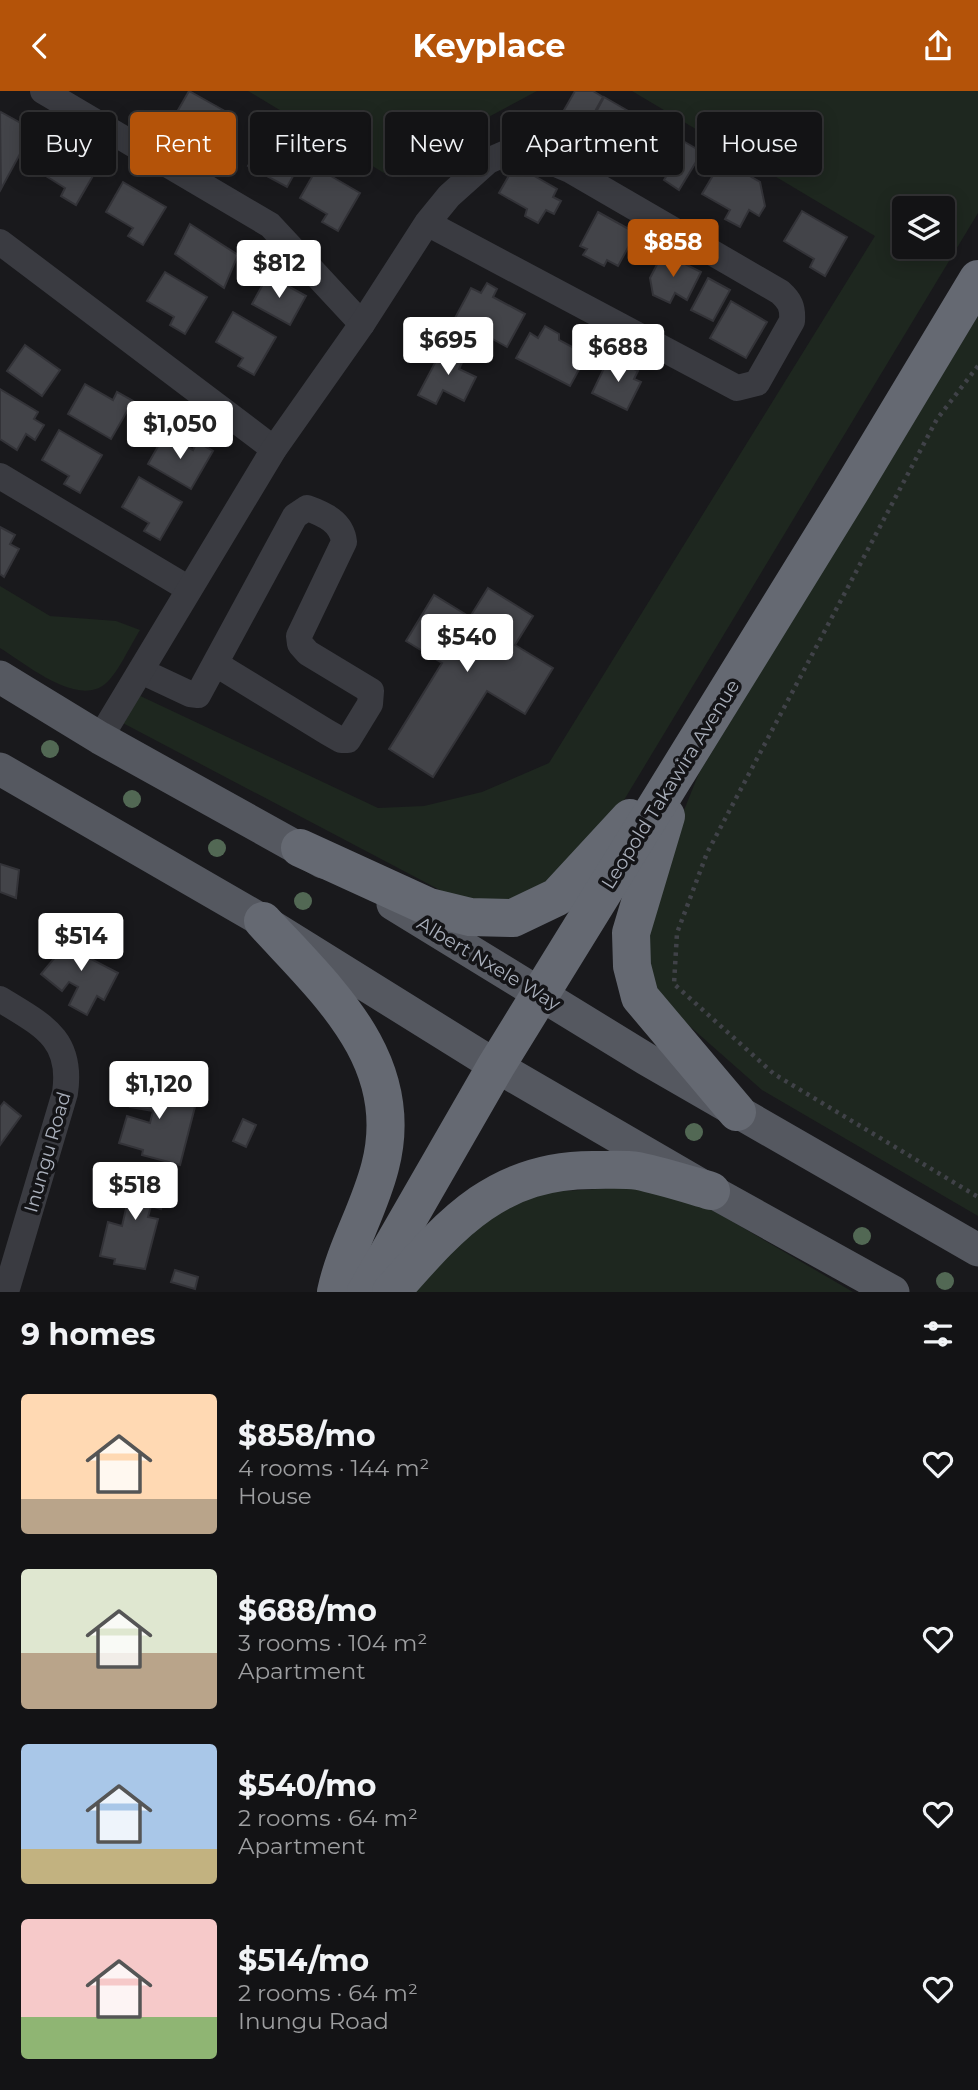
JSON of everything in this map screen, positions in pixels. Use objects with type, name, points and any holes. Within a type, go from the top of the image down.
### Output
[{"type":"highway","name":"Leopold Takawira Avenue","points":[[366,1292],[496,1066],[978,279]]},
{"type":"highway","points":[[300,848],[429,907],[470,918],[513,918],[557,897],[680,767]]},
{"type":"highway","points":[[680,767],[631,933],[632,966],[640,997],[737,1112]]},
{"type":"highway","points":[[263,921],[342,1008],[376,1063],[388,1112],[381,1166],[336,1292]]},
{"type":"highway","points":[[391,1292],[435,1241],[464,1215],[493,1195],[530,1178],[577,1170],[635,1171],[711,1191]]},
{"type":"main road","name":"Albert Nxele Way","points":[[0,677],[100,738],[300,848],[737,1112],[978,1250]]},
{"type":"main road","points":[[0,769],[263,921],[496,1066],[711,1191],[893,1292]]},
{"type":"street","points":[[43,91],[270,225],[362,324]]},
{"type":"street","points":[[100,738],[274,449],[362,324],[427,223],[449,196],[488,161],[511,151],[530,152],[570,170],[780,292],[789,300],[793,310],[792,321],[757,383],[737,388],[427,223]]},
{"type":"street","points":[[0,242],[274,449]]},
{"type":"street","points":[[0,476],[189,589]]},
{"type":"street","points":[[141,671],[198,695],[295,516],[307,508],[336,523],[343,532],[344,542],[299,636],[300,644],[308,653],[371,691],[370,704],[348,740],[341,740],[327,732],[216,664]]},
{"type":"street","name":"Inungu Road","points":[[0,999],[42,1025],[58,1041],[68,1073],[65,1093],[5,1292]]},
{"type":"path","points":[[978,366],[937,419],[707,853],[677,933],[674,984],[774,1074],[978,1198]]},
{"type":"shaded area","points":[[248,91],[537,91],[488,117],[488,112],[385,112],[384,173],[371,165],[371,112],[283,112]]},
{"type":"shaded area","points":[[632,91],[978,91],[978,213],[955,251],[955,196],[892,196],[892,259],[950,259],[615,815],[547,890],[474,908],[119,721],[134,693],[378,808],[424,806],[482,792],[549,763],[875,236],[773,175],[822,175],[822,112],[697,112],[697,130],[683,121],[683,112],[667,112]]},
{"type":"shaded area","points":[[978,316],[978,1216],[762,1090],[651,992],[644,935],[674,835],[699,773]]},
{"type":"shaded area","points":[[0,586],[50,616],[116,621],[140,630],[119,667],[105,684],[94,690],[66,687],[0,648]]},
{"type":"shaded area","points":[[631,1187],[709,1208],[853,1292],[407,1292],[441,1251],[530,1193]]},
{"type":"building","points":[[189,91],[227,112],[177,112]]},
{"type":"building","points":[[575,91],[593,91],[603,97],[595,112],[563,112]]},
{"type":"building","points":[[604,97],[630,112],[596,112]]},
{"type":"building","points":[[1,112],[21,123],[21,152],[1,189]]},
{"type":"building","points":[[683,141],[697,149],[697,160],[679,190],[664,180],[667,175],[683,175]]},
{"type":"building","points":[[44,175],[93,175],[76,205],[61,196],[65,188]]},
{"type":"building","points":[[265,175],[294,175],[287,187]]},
{"type":"building","points":[[313,175],[329,175],[360,193],[338,231],[322,222],[327,214],[300,198]]},
{"type":"building","points":[[509,175],[532,175],[557,189],[553,197],[561,201],[554,214],[546,210],[538,223],[525,216],[527,209],[499,193]]},
{"type":"building","points":[[713,175],[748,175],[760,182],[765,206],[759,216],[749,210],[740,227],[725,219],[730,210],[702,194]]},
{"type":"building","points":[[123,182],[166,207],[143,245],[128,236],[133,228],[106,212]]},
{"type":"building","points":[[802,211],[847,237],[825,276],[810,267],[814,259],[784,241]]},
{"type":"building","points":[[598,212],[636,233],[618,266],[607,260],[604,266],[583,255],[587,249],[580,246]]},
{"type":"building","points":[[190,224],[238,255],[224,288],[175,254]]},
{"type":"building","points":[[663,253],[701,272],[687,300],[675,293],[670,303],[653,295],[650,278]]},
{"type":"building","points":[[165,272],[207,297],[185,334],[170,325],[174,317],[147,301]]},
{"type":"building","points":[[268,275],[306,296],[290,325],[252,304]]},
{"type":"building","points":[[708,278],[730,290],[713,321],[691,310]]},
{"type":"building","points":[[487,283],[497,289],[493,297],[525,314],[507,347],[455,318],[471,288],[481,293]]},
{"type":"building","points":[[731,301],[767,322],[746,358],[710,338]]},
{"type":"building","points":[[233,312],[276,337],[254,375],[238,366],[243,358],[216,342]]},
{"type":"building","points":[[545,326],[559,334],[559,340],[587,355],[570,386],[516,358],[530,333],[538,338]]},
{"type":"building","points":[[445,344],[466,354],[459,369],[476,377],[464,401],[443,390],[436,404],[418,395]]},
{"type":"building","points":[[25,345],[60,370],[42,396],[7,371]]},
{"type":"building","points":[[617,360],[638,371],[634,379],[641,382],[627,410],[592,393],[607,362],[614,366]]},
{"type":"building","points":[[85,384],[113,400],[117,392],[133,401],[111,439],[68,414]]},
{"type":"building","points":[[0,389],[38,412],[34,419],[44,425],[35,440],[26,434],[17,450],[0,439]]},
{"type":"building","points":[[59,430],[102,455],[80,493],[64,484],[69,476],[42,460]]},
{"type":"building","points":[[165,434],[193,450],[197,442],[213,451],[191,489],[148,464]]},
{"type":"building","points":[[139,477],[182,502],[160,540],[144,531],[149,523],[122,507]]},
{"type":"building","points":[[0,527],[15,535],[10,544],[19,549],[4,577],[0,574]]},
{"type":"building","points":[[488,588],[533,616],[515,645],[553,668],[525,714],[487,691],[433,777],[389,749],[442,663],[406,641],[434,595],[470,617]]},
{"type":"building","points":[[0,864],[19,870],[16,898],[0,892]]},
{"type":"building","points":[[78,930],[98,947],[89,958],[118,973],[104,1000],[97,996],[87,1015],[69,1005],[78,987],[69,982],[62,991],[41,974]]},
{"type":"building","points":[[136,1076],[172,1083],[170,1092],[197,1099],[180,1165],[142,1155],[143,1150],[119,1143],[127,1116],[150,1123],[153,1111],[130,1107]]},
{"type":"building","points":[[4,1102],[21,1116],[0,1145],[0,1107]]},
{"type":"building","points":[[243,1119],[256,1125],[246,1147],[233,1141]]},
{"type":"building","points":[[129,1171],[168,1182],[161,1209],[151,1206],[148,1217],[158,1219],[145,1269],[114,1264],[115,1259],[100,1256],[108,1222],[122,1226],[128,1200],[121,1198]]},
{"type":"building","points":[[175,1270],[198,1277],[195,1289],[171,1282]]}]
